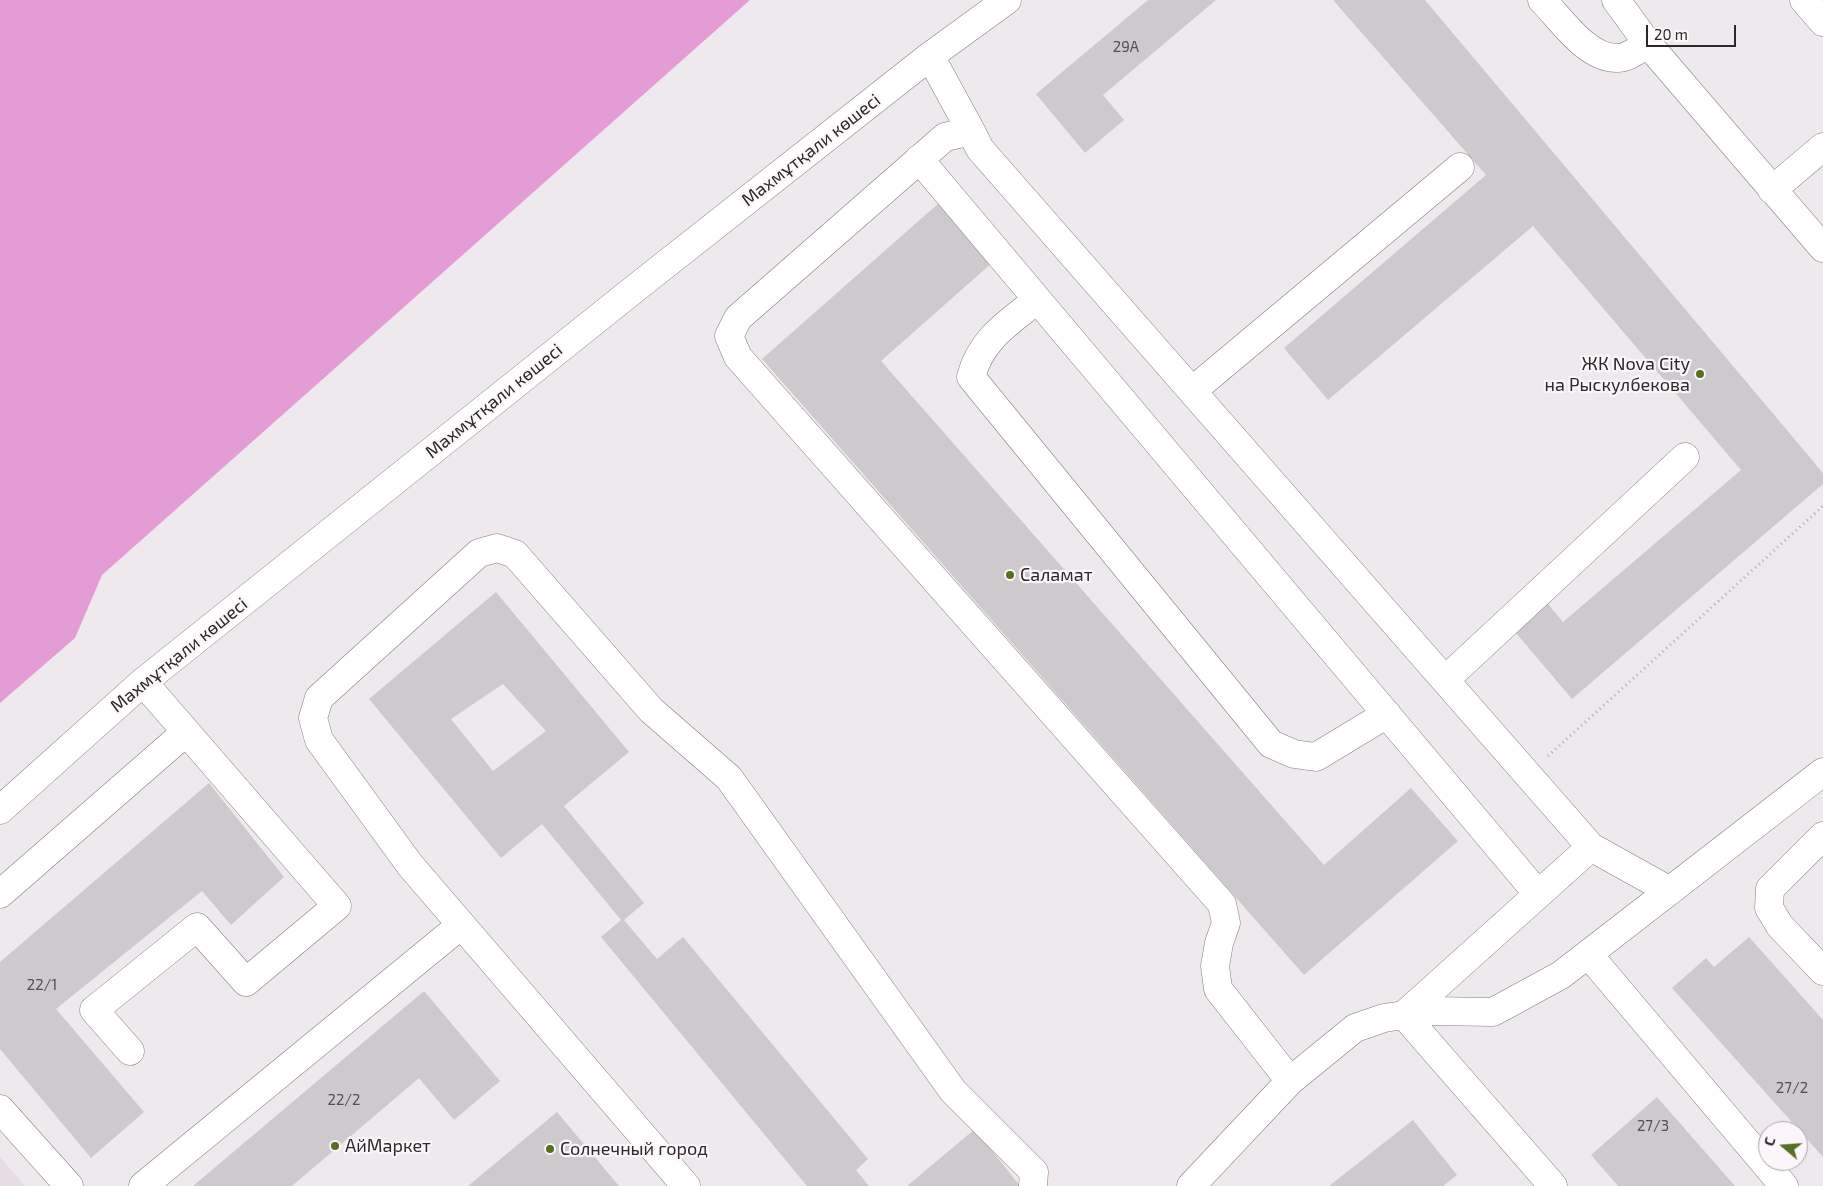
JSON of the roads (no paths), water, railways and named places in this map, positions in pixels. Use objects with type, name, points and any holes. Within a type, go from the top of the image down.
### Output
[{"type":"street","name":"Махмұтқали көшесі","points":[[0,810],[143,682],[642,283],[930,56],[1007,0]]},
{"type":"street","points":[[1542,0],[1588,48],[1604,55],[1618,58],[1632,54],[1648,44]]},
{"type":"street","points":[[1616,0],[1648,44],[1823,248]]},
{"type":"street","points":[[1804,0],[1823,22]]},
{"type":"street","points":[[930,56],[980,149],[1528,775],[1591,846],[1670,891]]},
{"type":"street","points":[[971,131],[945,137],[919,159],[738,318],[730,336],[738,358],[1222,904],[1226,923],[1219,943],[1215,966],[1218,989],[1290,1081]]},
{"type":"street","points":[[1772,190],[1823,147]]},
{"type":"street","points":[[919,159],[1538,894]]},
{"type":"street","points":[[1192,391],[1460,167]]},
{"type":"street","points":[[1037,300],[990,337],[975,362],[971,377],[1271,744],[1294,754],[1316,757],[1387,714]]},
{"type":"street","points":[[1445,680],[1685,457]]},
{"type":"street","points":[[686,1186],[410,864],[320,740],[313,718],[319,698],[479,553],[497,548],[514,554],[651,710],[729,778],[953,1091],[1034,1172],[1033,1186]]},
{"type":"street","points":[[130,1051],[94,1010],[197,927],[246,982],[337,906],[143,682]]},
{"type":"street","points":[[0,894],[186,732]]},
{"type":"street","points":[[1191,1186],[1290,1081],[1355,1028],[1384,1018],[1431,1011],[1493,1012],[1561,974],[1823,772]]},
{"type":"street","points":[[1823,836],[1770,889],[1769,908],[1780,926],[1823,971]]},
{"type":"street","points":[[1404,1015],[1591,846]]},
{"type":"street","points":[[143,1186],[461,924]]},
{"type":"street","points":[[1588,954],[1784,1186]]},
{"type":"street","points":[[1404,1015],[1553,1186]]},
{"type":"street","points":[[0,1108],[69,1186]]},
{"type":"place","name":"ЖК Nova City на Рыскулбекова","points":[[1700,374]]},
{"type":"place","name":"Саламат","points":[[1010,575]]},
{"type":"place","name":"АйМаркет","points":[[335,1146]]},
{"type":"place","name":"Солнечный город","points":[[550,1149]]}]
